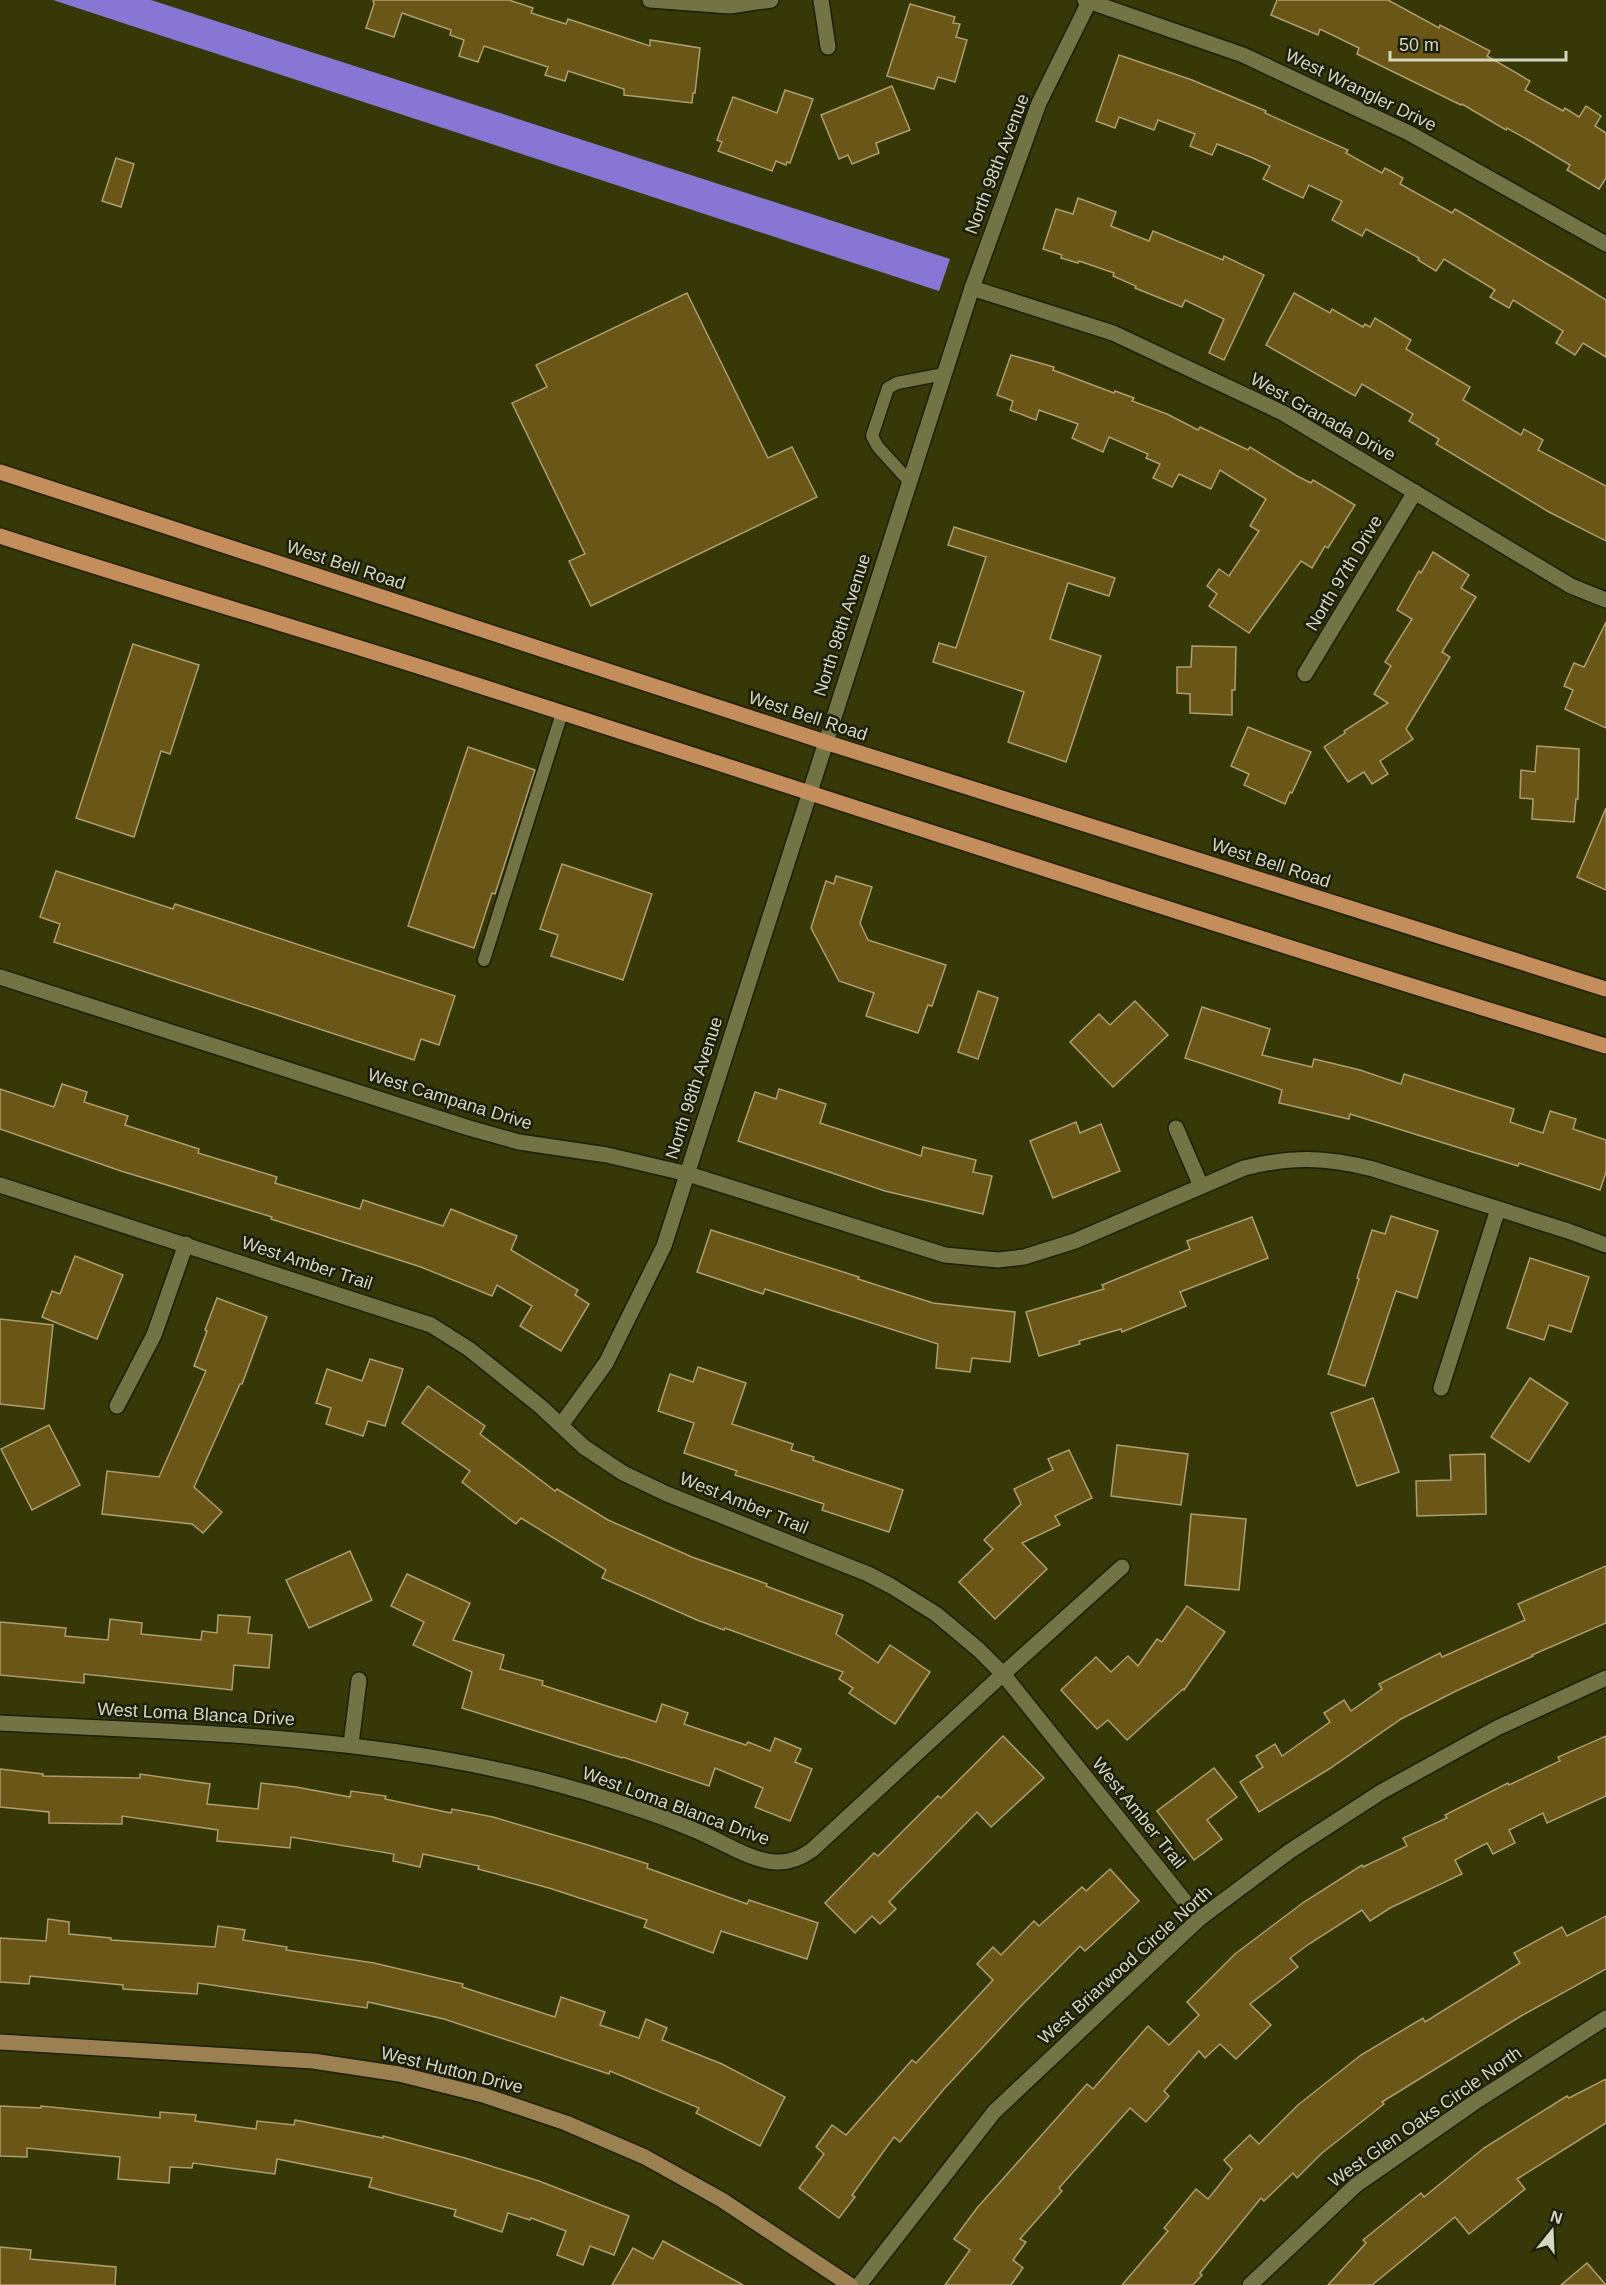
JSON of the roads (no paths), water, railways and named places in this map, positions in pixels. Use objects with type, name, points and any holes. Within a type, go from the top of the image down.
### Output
[{"type":"main road","name":"West Bell Road","points":[[0,472],[825,742],[1606,989]]},
{"type":"main road","points":[[0,536],[809,792],[1031,866],[1606,1046]]},
{"type":"street","points":[[650,0],[730,6],[771,0]]},
{"type":"street","points":[[821,0],[828,47]]},
{"type":"street","name":"West Wrangler Drive","points":[[1088,0],[1243,55],[1398,128],[1606,244]]},
{"type":"street","name":"North 98th Avenue","points":[[561,1425],[606,1363],[664,1246],[972,288],[1039,103],[1088,0]]},
{"type":"street","name":"West Granada Drive","points":[[972,288],[1113,333],[1282,413],[1571,586],[1606,600]]},
{"type":"street","name":"North 97th Drive","points":[[1305,674],[1416,492]]},
{"type":"street","name":"West Campana Drive","points":[[0,977],[519,1142],[607,1155],[688,1174],[945,1255],[998,1260],[1024,1257],[1075,1241],[1244,1168],[1297,1158],[1347,1162],[1373,1169],[1606,1245]]},
{"type":"street","points":[[1176,1128],[1201,1186]]},
{"type":"street","name":"West Amber Trail","points":[[0,1185],[431,1325],[469,1349],[602,1460],[644,1484],[843,1564],[891,1586],[936,1614],[979,1650],[1003,1674],[1199,1919]]},
{"type":"street","points":[[1441,1388],[1498,1209]]},
{"type":"street","points":[[117,1406],[154,1335],[186,1244]]},
{"type":"street","name":"West Loma Blanca Drive","points":[[0,1723],[295,1739],[351,1744],[441,1757],[529,1776],[656,1815],[759,1859],[788,1862],[801,1858],[813,1850],[1003,1674],[1122,1568]]},
{"type":"street","name":"West Briarwood Circle North","points":[[859,2285],[994,2112],[1199,1919],[1290,1851],[1381,1792],[1497,1728],[1606,1678]]},
{"type":"street","points":[[351,1744],[359,1680]]},
{"type":"street","name":"West Glen Oaks Circle North","points":[[1250,2285],[1356,2185],[1475,2102],[1606,2018]]},
{"type":"street","name":"West Hutton Drive","points":[[0,2042],[313,2061],[399,2074],[483,2095],[566,2122],[645,2157],[722,2199],[850,2285]]},
{"type":"lane","points":[[909,482],[878,447],[872,436],[888,388],[897,383],[944,374]]},
{"type":"lane","points":[[484,960],[562,713]]}]
